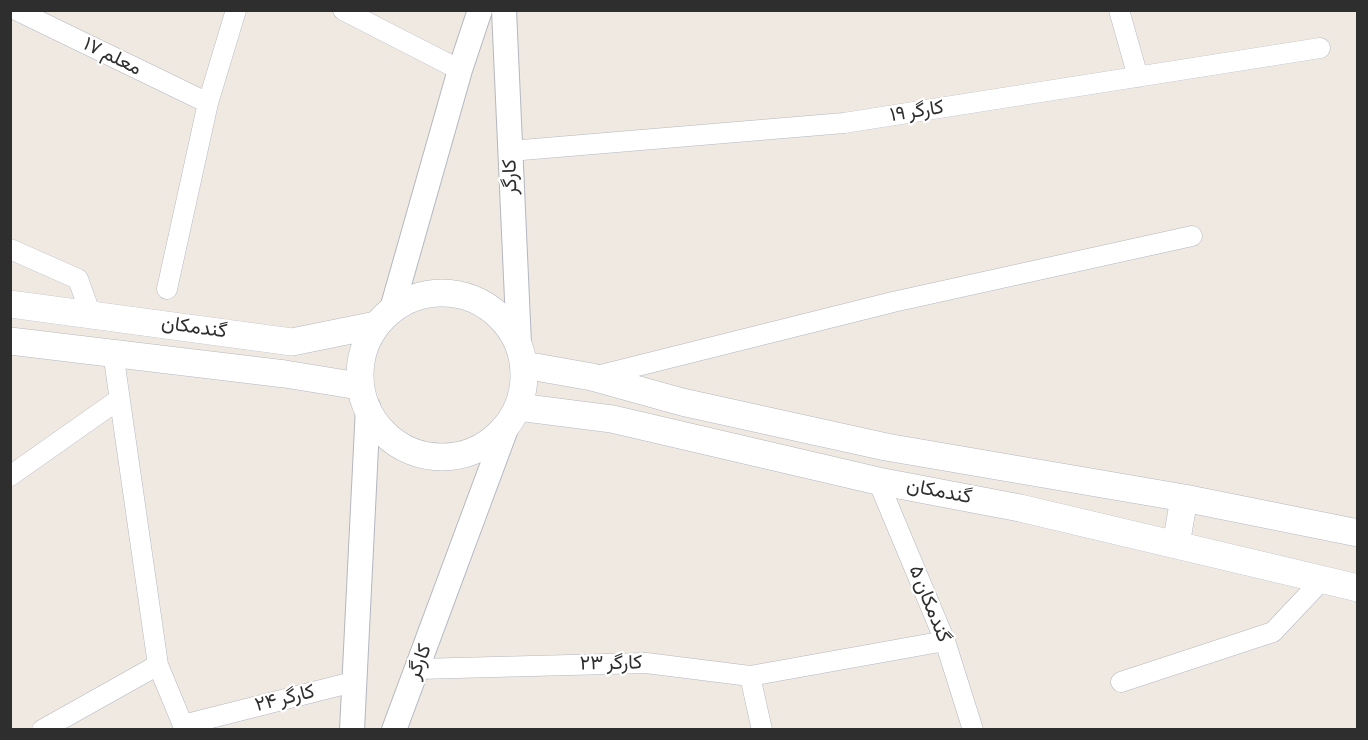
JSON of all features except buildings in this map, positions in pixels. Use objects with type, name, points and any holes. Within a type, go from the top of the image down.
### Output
[{"type":"main road","points":[[432,293],[464,296],[493,310],[508,325],[521,354],[524,387],[513,416],[492,441],[473,452],[452,458],[430,458],[410,452],[391,441],[376,426],[364,397],[360,364],[366,343],[384,317],[411,299],[432,293]]},
{"type":"main road","name":"گندمکان","points":[[10,304],[292,342],[384,317]]},
{"type":"main road","name":"گندمکان","points":[[10,341],[113,352],[364,397]]},
{"type":"main road","name":"گندمکان","points":[[521,354],[682,402],[886,447],[1184,498],[1358,533]]},
{"type":"main road","name":"گندمکان","points":[[513,416],[612,419],[878,480],[1020,508],[1358,588]]},
{"type":"main road","points":[[878,480],[886,447]]},
{"type":"main road","points":[[1176,545],[1184,498]]},
{"type":"street","name":"معلم ۱۷","points":[[16,10],[208,104]]},
{"type":"street","points":[[167,289],[208,104],[236,10]]},
{"type":"street","points":[[342,10],[460,70]]},
{"type":"street","points":[[384,317],[480,10]]},
{"type":"street","name":"کارگر","points":[[504,10],[521,354]]},
{"type":"street","points":[[1119,10],[1138,77]]},
{"type":"street","name":"کارگر ۱۹","points":[[510,150],[844,123],[1320,48]]},
{"type":"street","name":"گندمکان","points":[[592,377],[893,302],[1192,236]]},
{"type":"street","points":[[10,249],[78,279],[91,315]]},
{"type":"street","points":[[113,352],[118,400],[158,665],[184,727]]},
{"type":"street","points":[[352,729],[364,397]]},
{"type":"street","points":[[10,476],[118,400]]},
{"type":"street","name":"کارگر","points":[[394,729],[513,416]]},
{"type":"street","name":"گندمکان ۵","points":[[878,480],[945,641],[973,729]]},
{"type":"street","points":[[1121,682],[1273,632],[1323,580]]},
{"type":"street","name":"کارگر ۲۳","points":[[418,669],[646,663],[750,676],[945,641]]},
{"type":"street","points":[[42,729],[158,665]]},
{"type":"street","points":[[750,676],[762,729]]},
{"type":"street","name":"کارگر ۲۴","points":[[184,727],[353,682]]}]
